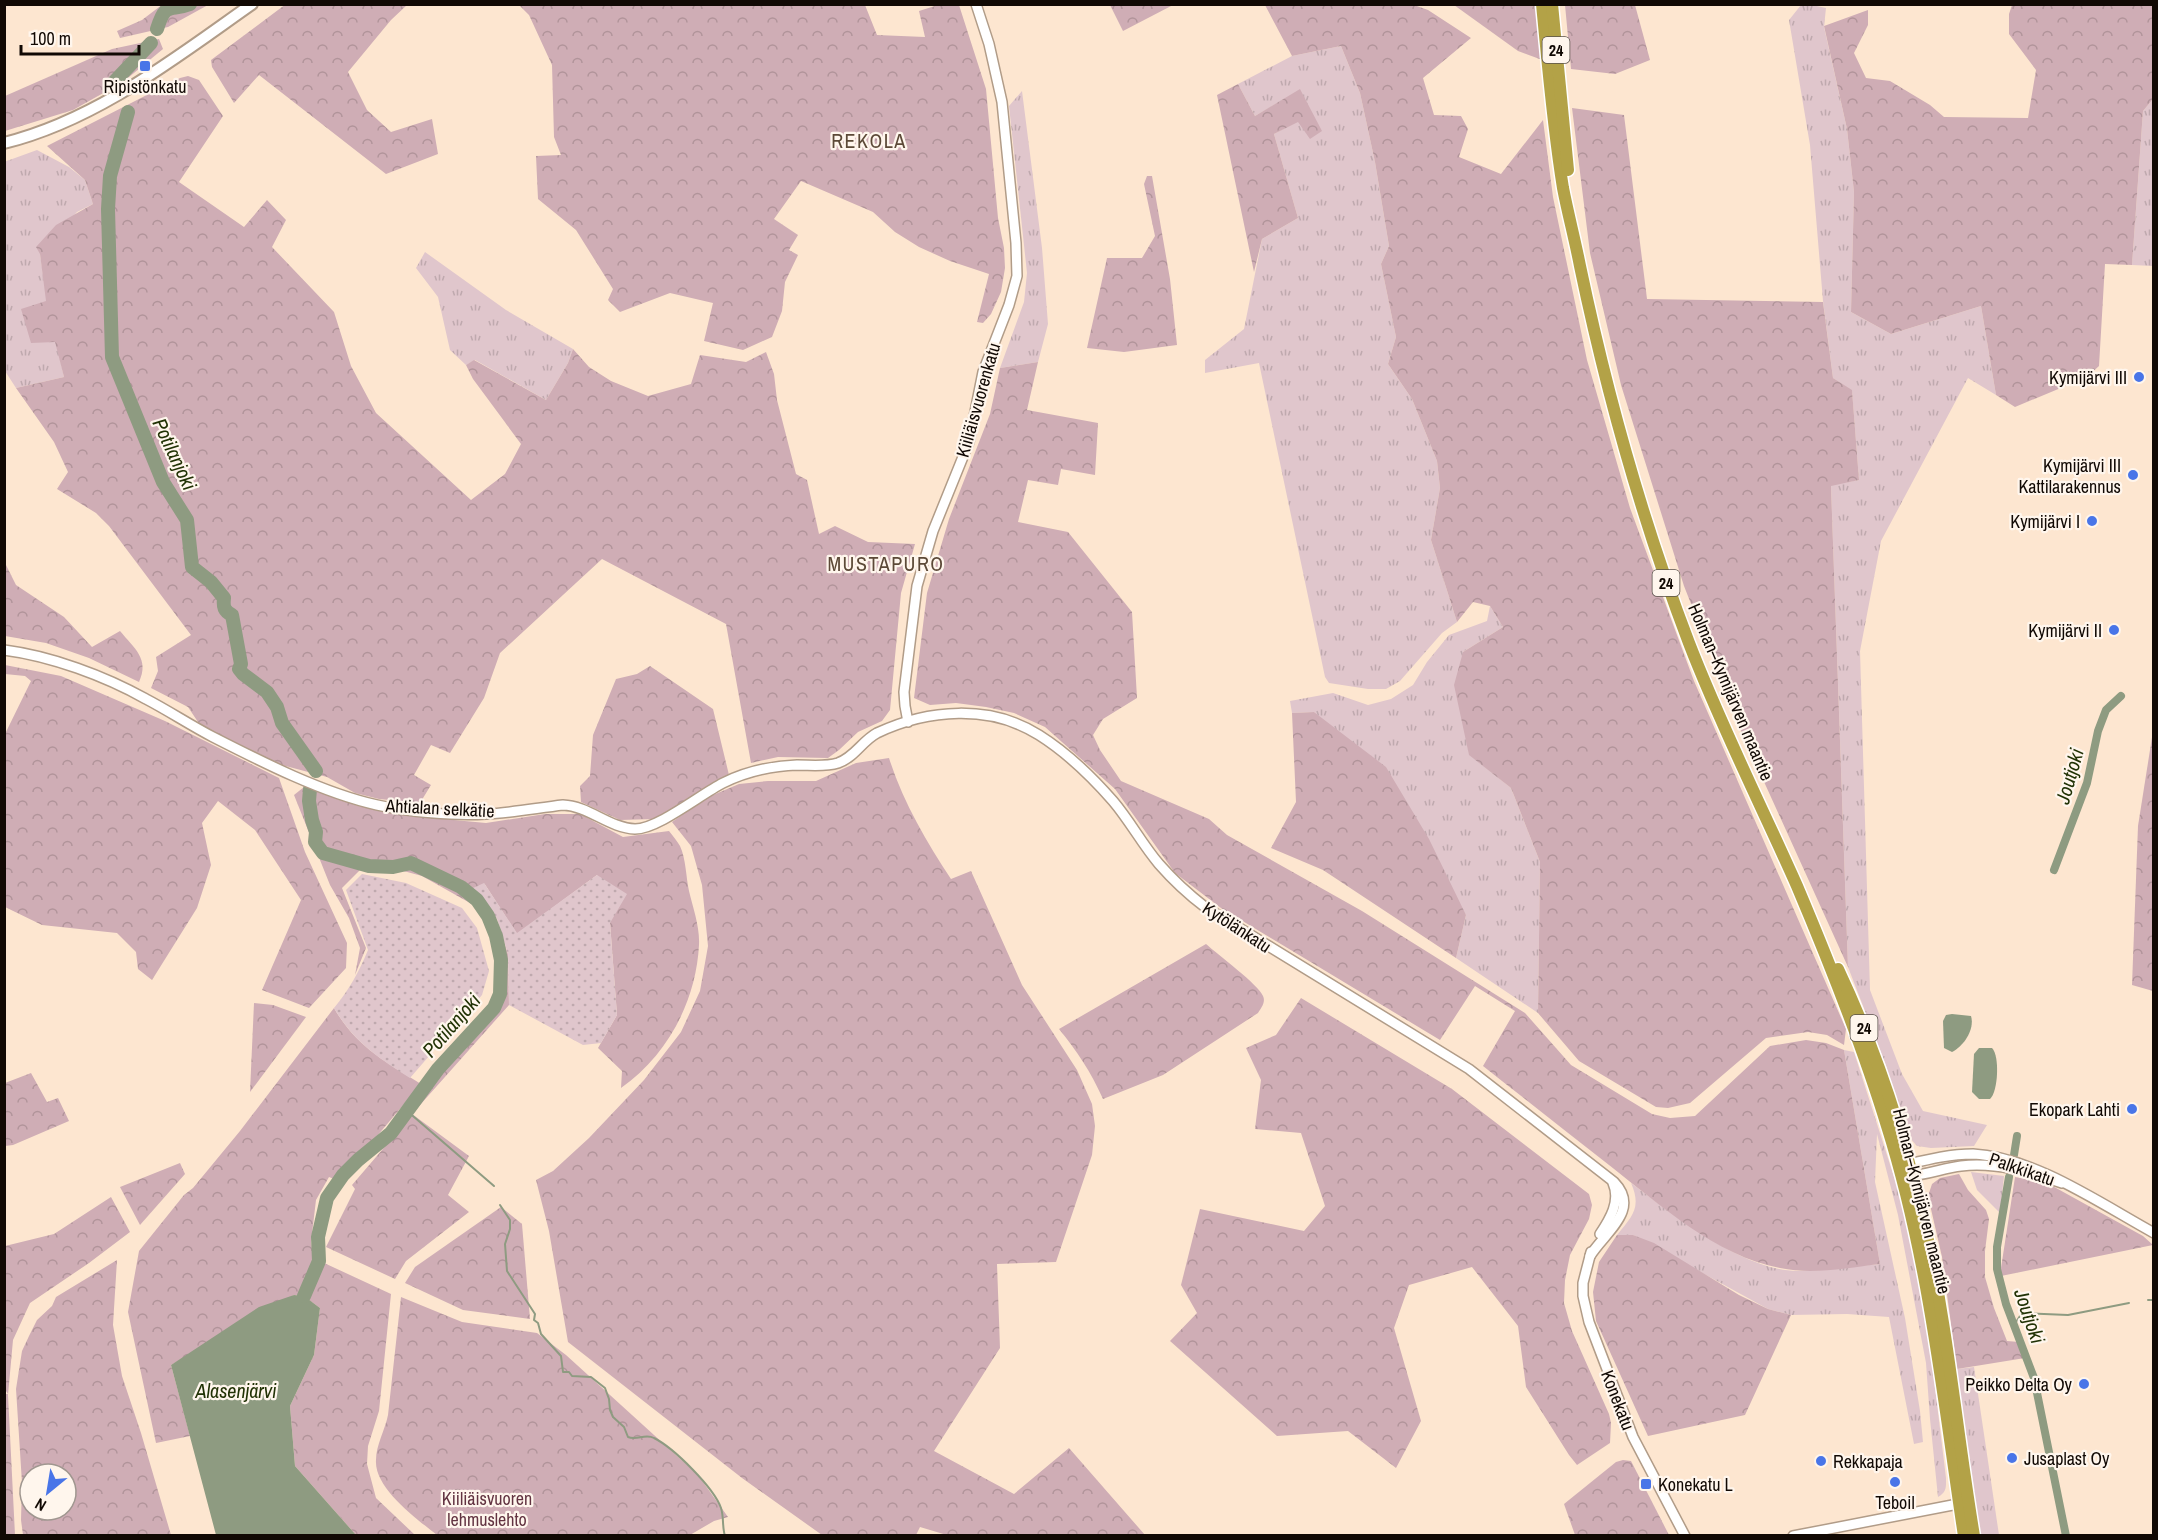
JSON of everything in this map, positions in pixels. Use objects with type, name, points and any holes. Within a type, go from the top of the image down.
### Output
[{"type":"highway","name":"Holman–Kymijärven maantie","points":[[1542,4],[1558,155],[1570,226],[1610,403],[1642,513],[1665,580],[1711,697],[1797,887],[1870,1075],[1888,1130],[1907,1171],[1964,1503],[1974,1536]]},
{"type":"highway","name":"Holman–Kymijärven maantie","points":[[1552,4],[1579,263]]},
{"type":"highway","name":"Holman–Kymijärven maantie","points":[[1964,1503],[1964,1536]]},
{"type":"main road","points":[[4,142],[40,131],[111,99],[187,50],[252,4]]},
{"type":"street","name":"Kiiliäisvuorenkatu","points":[[908,722],[904,706],[904,692],[917,586],[933,531],[969,442],[983,372],[1009,305],[1017,276],[1016,243],[1002,102],[989,44],[976,4]]},
{"type":"street","name":"Ahtialan selkätie","points":[[4,650],[65,664],[115,685],[147,699],[212,737],[339,793],[377,805],[421,811],[485,814],[573,805],[618,825],[635,829],[651,826],[710,790],[757,769],[780,765],[837,764],[847,759],[876,734]]},
{"type":"street","name":"Kytölänkatu","points":[[876,734],[939,714],[977,715],[1008,721],[1039,735],[1101,788],[1123,813],[1158,863],[1198,901],[1247,934],[1469,1070],[1608,1177],[1618,1186],[1625,1201],[1622,1214],[1614,1219]]},
{"type":"street","name":"Palkkikatu","points":[[1907,1171],[1962,1166],[1989,1166],[2024,1171],[2062,1183],[2154,1233]]},
{"type":"street","name":"Konekatu","points":[[1614,1219],[1590,1256],[1583,1283],[1583,1296],[1589,1322],[1633,1437],[1685,1536]]},
{"type":"street","points":[[1793,1536],[1964,1503]]},
{"type":"green space","points":[[163,4],[208,5],[168,27],[120,38],[117,31],[142,20]]},
{"type":"green space","points":[[286,4],[407,5],[391,20],[348,72],[367,110],[391,132],[432,119],[438,154],[386,174],[259,75],[234,103],[212,67],[211,60]]},
{"type":"green space","points":[[519,5],[865,5],[877,35],[925,37],[919,11],[938,5],[959,5],[986,89],[998,218],[1004,248],[1005,268],[1001,292],[991,314],[983,323],[977,322],[989,274],[950,261],[919,247],[895,232],[873,212],[801,181],[774,219],[798,235],[789,250],[798,255],[785,282],[782,311],[772,337],[743,350],[704,341],[713,303],[670,293],[620,312],[608,300],[613,289],[576,230],[538,199],[536,156],[561,155],[554,137],[552,65],[529,15]]},
{"type":"green space","points":[[1110,5],[1173,5],[1123,31]]},
{"type":"green space","points":[[1265,5],[1414,5],[1428,10],[1471,38],[1423,78],[1434,115],[1461,116],[1468,129],[1459,157],[1501,174],[1543,120],[1553,197],[1587,360],[1630,508],[1694,681],[1846,1029],[1844,1045],[1827,1035],[1808,1032],[1766,1038],[1690,1103],[1668,1108],[1656,1107],[1579,1061],[1538,1013],[1540,862],[1511,788],[1469,755],[1454,685],[1463,652],[1503,627],[1490,606],[1473,602],[1457,622],[1431,540],[1440,488],[1437,461],[1412,399],[1388,364],[1396,337],[1381,264],[1389,246],[1375,162],[1360,93],[1341,46],[1292,56]]},
{"type":"green space","points":[[1454,5],[1538,5],[1545,61],[1518,51]]},
{"type":"green space","points":[[1565,5],[1635,5],[1650,60],[1615,74],[1571,69]]},
{"type":"green space","points":[[1801,5],[1826,8],[1824,27],[1847,129],[1854,192],[1851,312],[1891,334],[1981,306],[1996,395],[1968,378],[1881,541],[1860,651],[1870,990],[1902,1074],[1923,1111],[1987,1125],[1974,1146],[1931,1148],[1917,1146],[1909,1137],[1885,1063],[1848,967],[1831,485],[1859,480],[1852,391],[1833,378],[1823,301],[1810,145],[1789,20]]},
{"type":"green space","points":[[2012,5],[2154,5],[2153,99],[2143,111],[2132,265],[2105,264],[2099,366],[2087,377],[2015,407],[1996,395],[1981,306],[1891,334],[1851,312],[1854,192],[1847,129],[1824,26],[1868,10],[1868,25],[1854,53],[1866,78],[1890,81],[1930,105],[1944,117],[2028,118],[2036,70],[2009,34],[2009,14]]},
{"type":"green space","points":[[159,39],[163,49],[123,82],[73,110],[5,131],[5,96],[112,49]]},
{"type":"green space","points":[[1341,46],[1360,93],[1375,162],[1389,246],[1381,264],[1396,337],[1388,364],[1412,399],[1437,461],[1440,488],[1431,540],[1457,622],[1442,633],[1400,681],[1386,689],[1368,689],[1329,683],[1325,677],[1259,363],[1205,373],[1205,360],[1244,329],[1262,239],[1298,218],[1274,134],[1298,121],[1300,90],[1255,116],[1238,84],[1292,56]]},
{"type":"green space","points":[[188,76],[199,80],[223,116],[179,182],[244,227],[267,200],[286,220],[272,247],[334,312],[351,366],[376,413],[471,500],[505,474],[521,444],[473,379],[466,365],[474,360],[546,400],[568,363],[573,349],[589,367],[611,381],[648,396],[691,384],[700,355],[746,362],[766,352],[774,374],[777,400],[796,474],[807,480],[819,534],[835,526],[868,542],[915,544],[901,593],[890,710],[882,721],[858,732],[828,758],[778,757],[751,763],[726,624],[602,559],[500,653],[484,698],[450,753],[431,745],[414,775],[431,785],[420,803],[379,799],[355,793],[327,777],[278,764],[200,725],[188,707],[151,688],[158,671],[156,657],[191,635],[109,526],[96,513],[57,489],[68,472],[54,442],[16,388],[64,377],[55,342],[31,343],[21,309],[46,301],[40,254],[36,247],[56,225],[93,204],[85,180],[47,146]]},
{"type":"green space","points":[[1238,84],[1255,116],[1300,89],[1322,131],[1310,139],[1298,122],[1274,134],[1298,218],[1262,239],[1254,272],[1217,95]]},
{"type":"green space","points":[[1022,91],[1042,248],[1048,324],[1038,362],[1000,368],[1024,302],[1027,273],[1009,106]]},
{"type":"green space","points":[[2153,99],[2153,266],[2132,265],[2143,111]]},
{"type":"green space","points":[[1572,108],[1624,115],[1647,299],[1823,302],[1833,378],[1852,390],[1859,480],[1831,486],[1848,967],[1741,731],[1684,586],[1621,385],[1590,253]]},
{"type":"green space","points":[[37,150],[69,167],[85,180],[93,204],[77,212],[40,254],[47,301],[64,377],[16,388],[5,371],[4,162]]},
{"type":"green space","points":[[1147,176],[1152,176],[1170,279],[1177,345],[1124,352],[1087,348],[1107,258],[1142,258],[1155,236],[1144,184]]},
{"type":"green space","points":[[425,252],[506,310],[573,349],[568,363],[546,400],[475,360],[466,365],[450,350],[438,297],[416,268]]},
{"type":"green space","points":[[1038,362],[1027,410],[1098,423],[1095,475],[1061,469],[1058,485],[1028,480],[1018,522],[1068,532],[1132,612],[1137,698],[1103,719],[1093,735],[1100,750],[1121,781],[1209,819],[1227,835],[1362,911],[1525,1013],[1571,1065],[1652,1114],[1670,1118],[1695,1116],[1770,1046],[1806,1040],[1826,1043],[1844,1050],[1880,1264],[1830,1270],[1792,1270],[1756,1262],[1711,1240],[1668,1212],[1483,1066],[1515,1011],[1475,986],[1440,1040],[1221,908],[1175,873],[1115,789],[1045,727],[1014,713],[956,703],[930,705],[914,698],[927,593],[949,519],[990,414],[1000,368]]},
{"type":"green space","points":[[5,563],[16,585],[64,617],[92,647],[120,631],[142,660],[143,667],[139,682],[89,658],[46,643],[5,636]]},
{"type":"green space","points":[[1490,606],[1503,627],[1463,652],[1469,754],[1511,788],[1540,862],[1538,1013],[1456,958],[1466,915],[1314,712],[1292,713],[1290,701],[1333,693],[1368,705],[1391,699],[1413,685],[1427,662],[1449,635],[1487,621]]},
{"type":"green space","points":[[5,665],[61,676],[165,721],[279,778],[305,852],[347,943],[346,968],[309,1008],[262,990],[301,900],[255,830],[218,801],[202,823],[211,865],[197,908],[152,980],[138,969],[136,952],[117,933],[42,925],[5,907],[5,734],[31,681],[25,676],[5,674]]},
{"type":"green space","points":[[650,666],[713,709],[729,775],[655,819],[620,820],[581,802],[580,786],[590,776],[593,735],[616,679],[637,674]]},
{"type":"green space","points":[[1314,712],[1386,767],[1429,839],[1466,915],[1456,958],[1323,870],[1271,848],[1296,802],[1292,713]]},
{"type":"green space","points":[[2153,731],[2153,991],[2132,985],[2138,826]]},
{"type":"green space","points":[[889,758],[916,821],[951,879],[971,871],[1022,985],[1077,1070],[1092,1104],[1095,1126],[1092,1155],[1056,1262],[997,1264],[1000,1348],[934,1451],[1014,1494],[1069,1448],[1145,1535],[950,1536],[920,1527],[916,1535],[822,1535],[742,1478],[568,1342],[549,1231],[536,1180],[553,1171],[589,1138],[644,1080],[681,1032],[700,991],[708,946],[702,885],[691,846],[672,822],[706,798],[739,784],[768,781],[816,781],[856,763]]},
{"type":"green space","points":[[304,787],[358,806],[454,820],[486,823],[545,814],[580,814],[623,837],[669,831],[682,851],[697,924],[699,945],[697,966],[685,1006],[666,1043],[653,1060],[621,1088],[622,1071],[598,1048],[617,1015],[610,923],[597,875],[517,934],[484,883],[508,954],[509,1005],[412,1114],[469,1156],[448,1195],[469,1212],[406,1261],[395,1279],[326,1247],[355,1189],[352,1185],[412,1115],[407,1109],[494,1009],[502,970],[486,912],[422,876],[396,869],[364,866],[342,888],[366,948],[355,975],[360,948],[349,918],[330,885],[294,795]]},
{"type":"green space","points":[[362,874],[406,883],[462,908],[477,928],[489,971],[482,995],[410,1078],[358,1040],[334,1008],[353,980],[368,950],[346,890]]},
{"type":"green space","points":[[597,875],[627,894],[610,923],[617,1015],[601,1043],[583,1045],[509,1005],[508,954],[497,919],[473,888],[484,883],[517,933]]},
{"type":"green space","points":[[1206,944],[1260,991],[1264,1000],[1258,1013],[1163,1075],[1103,1099],[1083,1062],[1059,1029]]},
{"type":"green space","points":[[1301,998],[1452,1089],[1589,1194],[1592,1205],[1589,1219],[1570,1255],[1565,1280],[1564,1303],[1572,1331],[1611,1423],[1610,1443],[1577,1465],[1526,1387],[1518,1326],[1472,1267],[1409,1285],[1394,1328],[1421,1421],[1396,1468],[1348,1431],[1277,1436],[1170,1341],[1197,1313],[1181,1285],[1200,1209],[1304,1231],[1325,1206],[1301,1133],[1255,1129],[1261,1080],[1246,1048],[1276,1035]]},
{"type":"green space","points":[[254,1003],[273,1005],[306,1017],[250,1092]]},
{"type":"green space","points":[[334,1008],[361,1043],[421,1084],[339,1181],[329,1177],[316,1200],[311,1242],[314,1260],[302,1296],[294,1295],[171,1365],[190,1436],[156,1443],[128,1312],[139,1251],[240,1131]]},
{"type":"green space","points":[[1844,1050],[1854,1052],[1902,1202],[1926,1313],[1946,1478],[1946,1487],[1938,1497],[1926,1363],[1898,1215],[1877,1134],[1875,1182],[1905,1318],[1923,1442],[1914,1444],[1889,1317],[1847,1314],[1791,1315],[1768,1309],[1633,1235],[1617,1235],[1634,1211],[1636,1199],[1631,1183],[1709,1239],[1753,1261],[1797,1271],[1880,1264]]},
{"type":"green space","points":[[31,1073],[47,1102],[58,1098],[69,1121],[13,1145],[5,1146],[5,1083]]},
{"type":"green space","points":[[180,1163],[185,1174],[140,1225],[120,1187]]},
{"type":"green space","points":[[1971,1172],[2004,1176],[2000,1213],[1977,1190]]},
{"type":"green space","points":[[1959,1174],[1968,1190],[1986,1210],[1989,1219],[1985,1277],[2007,1341],[2019,1342],[2025,1358],[1957,1369],[1942,1257],[1928,1196],[1932,1184],[1940,1178]]},
{"type":"green space","points":[[2015,1177],[2047,1183],[2143,1236],[2153,1245],[2001,1276]]},
{"type":"green space","points":[[111,1197],[130,1232],[30,1303],[13,1340],[8,1395],[15,1535],[5,1535],[4,1394],[8,1394],[4,1388],[5,1246],[54,1234]]},
{"type":"green space","points":[[501,1207],[522,1224],[530,1319],[463,1310],[405,1283],[415,1267]]},
{"type":"green space","points":[[1617,1235],[1633,1235],[1654,1243],[1739,1295],[1768,1309],[1791,1315],[1745,1415],[1648,1436],[1596,1321],[1593,1292],[1599,1262]]},
{"type":"green space","points":[[117,1260],[113,1325],[122,1376],[171,1535],[23,1535],[21,1522],[78,1522],[78,1462],[21,1462],[16,1389],[22,1351],[37,1320],[52,1306],[56,1297]]},
{"type":"green space","points":[[322,1262],[391,1294],[379,1411],[368,1446],[367,1464],[376,1498],[415,1535],[356,1535],[295,1466],[290,1406],[314,1355],[320,1308],[305,1297]]},
{"type":"green space","name":"Kiiliäisvuoren lehmuslehto","points":[[401,1297],[462,1322],[537,1333],[566,1355],[698,1475],[728,1517],[714,1521],[690,1535],[437,1535],[398,1502],[389,1492],[377,1471],[377,1449],[388,1415]]},
{"type":"green space","points":[[1974,1367],[1999,1535],[1981,1535],[1978,1521],[1957,1369]]},
{"type":"green space","points":[[1631,1461],[1669,1535],[1575,1535],[1564,1504],[1616,1462]]},
{"type":"water","points":[[1946,1015],[1971,1016],[1972,1021],[1968,1037],[1952,1052],[1944,1048],[1943,1021]]},
{"type":"water","points":[[1979,1048],[1992,1048],[1995,1052],[1996,1082],[1990,1099],[1979,1099],[1972,1092],[1974,1054]]},
{"type":"water","name":"Alasenjärvi","points":[[294,1295],[304,1296],[320,1308],[314,1355],[290,1406],[295,1466],[356,1535],[216,1535],[171,1365],[259,1307]]},
{"type":"waterway","name":"Potilanjoki","points":[[157,29],[166,10],[190,4]]},
{"type":"waterway","name":"Potilanjoki","points":[[114,82],[151,43]]},
{"type":"waterway","name":"Potilanjoki","points":[[128,112],[110,176],[108,209],[112,357],[163,482],[187,520],[192,567],[211,582],[224,598],[224,606],[232,615],[241,664],[239,669],[267,692],[277,707],[282,723],[316,771]]},
{"type":"waterway","name":"Joutjoki","points":[[2054,870],[2087,783],[2098,731],[2106,710],[2121,696]]},
{"type":"waterway","name":"Potilanjoki","points":[[304,1296],[319,1261],[318,1237],[327,1198],[343,1175],[391,1133],[438,1069],[494,1008],[500,994],[501,960],[496,936],[488,916],[477,900],[461,887],[411,863],[393,867],[369,866],[323,853],[315,842],[316,832],[309,801],[310,789]]},
{"type":"waterway","points":[[406,1110],[494,1186]]},
{"type":"waterway","name":"Joutjoki","points":[[2014,1155],[2017,1136]]},
{"type":"waterway","name":"Joutjoki","points":[[2009,1177],[1997,1247],[1997,1269],[2006,1304],[2034,1378],[2066,1536]]},
{"type":"waterway","points":[[500,1205],[510,1220],[510,1229],[505,1244],[507,1271],[535,1314],[534,1320],[538,1323],[541,1334],[561,1356],[563,1372],[569,1372],[572,1376],[591,1377],[605,1388],[613,1417],[624,1427],[628,1437],[654,1438],[672,1450],[692,1469],[710,1490],[721,1508],[725,1536]]},
{"type":"waterway","points":[[2148,1300],[2154,1300]]},
{"type":"waterway","points":[[2014,1325],[2022,1313],[2068,1315],[2129,1303]]},
{"type":"place","name":"Ripistönkatu","points":[[145,66]]},
{"type":"place","name":"Kymijärvi III","points":[[2139,377]]},
{"type":"place","name":"Kymijärvi III Kattilarakennus","points":[[2133,475]]},
{"type":"place","name":"Kymijärvi I","points":[[2092,521]]},
{"type":"place","name":"Kymijärvi II","points":[[2114,630]]},
{"type":"place","name":"Ekopark Lahti","points":[[2132,1109]]},
{"type":"place","name":"Peikko Delta Oy","points":[[2084,1384]]},
{"type":"place","name":"Jusaplast Oy","points":[[2012,1458]]},
{"type":"place","name":"Rekkapaja","points":[[1821,1461]]},
{"type":"place","name":"Teboil","points":[[1895,1482]]},
{"type":"place","name":"Konekatu L","points":[[1646,1484]]},
{"type":"district","name":"REKOLA","points":[[869,140]]},
{"type":"district","name":"MUSTAPURO","points":[[886,563]]}]
